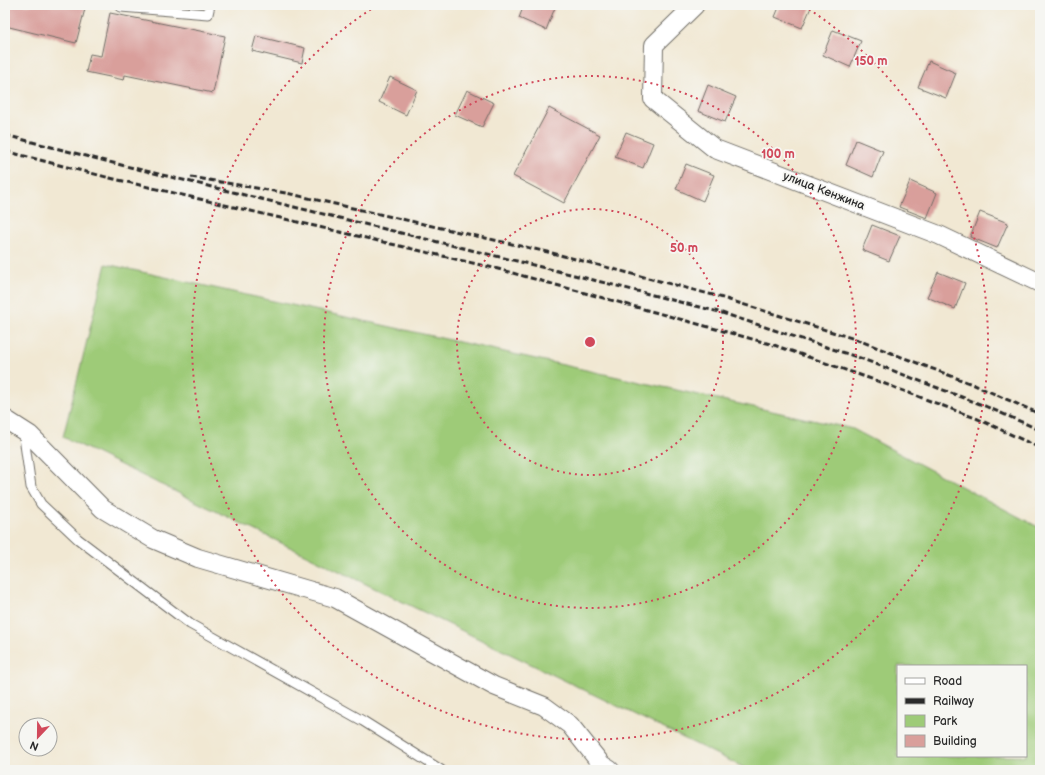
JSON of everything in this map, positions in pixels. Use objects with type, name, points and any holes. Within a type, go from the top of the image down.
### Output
[{"type":"street","name":"улица Кенжина","points":[[695,5],[654,45],[653,99],[715,148],[939,235],[1040,283]]},
{"type":"street","points":[[5,419],[30,434],[103,509],[153,539],[198,558],[335,598],[494,686],[544,706],[570,725],[602,765],[610,770]]},
{"type":"lane","points":[[121,7],[208,14],[210,5]]},
{"type":"lane","points":[[23,430],[31,487],[41,504],[78,539],[190,624],[363,720],[441,770]]},
{"type":"green space","points":[[106,264],[853,429],[1040,528],[1040,770],[749,770],[63,437]]},
{"type":"building","points":[[5,5],[86,5],[76,43],[5,26]]},
{"type":"building","points":[[524,5],[556,5],[546,30],[519,18]]},
{"type":"building","points":[[780,5],[812,5],[802,28],[775,17]]},
{"type":"building","points":[[110,13],[225,36],[213,93],[125,75],[124,80],[86,72],[90,54],[101,56]]},
{"type":"building","points":[[833,30],[861,41],[850,67],[823,55]]},
{"type":"building","points":[[256,36],[305,48],[302,63],[252,51]]},
{"type":"building","points":[[929,61],[956,73],[946,98],[918,87]]},
{"type":"building","points":[[390,77],[417,90],[406,115],[379,102]]},
{"type":"building","points":[[708,85],[736,97],[725,122],[698,111]]},
{"type":"building","points":[[467,90],[494,103],[482,127],[455,115]]},
{"type":"building","points":[[549,108],[600,135],[564,203],[513,176]]},
{"type":"building","points":[[626,132],[653,143],[643,168],[615,157]]},
{"type":"building","points":[[856,140],[883,151],[873,177],[846,165]]},
{"type":"building","points":[[686,164],[714,175],[703,201],[676,189]]},
{"type":"building","points":[[910,181],[937,193],[927,218],[899,207]]},
{"type":"building","points":[[980,212],[1008,223],[997,248],[970,237]]},
{"type":"building","points":[[872,225],[900,236],[889,261],[862,250]]},
{"type":"building","points":[[938,272],[965,283],[955,309],[927,297]]},
{"type":"railway","points":[[5,135],[719,312],[860,358],[985,406],[1040,430]]},
{"type":"railway","points":[[5,151],[110,178],[498,269],[774,345],[880,382],[978,419],[1040,448]]},
{"type":"railway","points":[[191,177],[286,193],[552,253],[713,295],[855,339],[972,384],[1040,414]]}]
